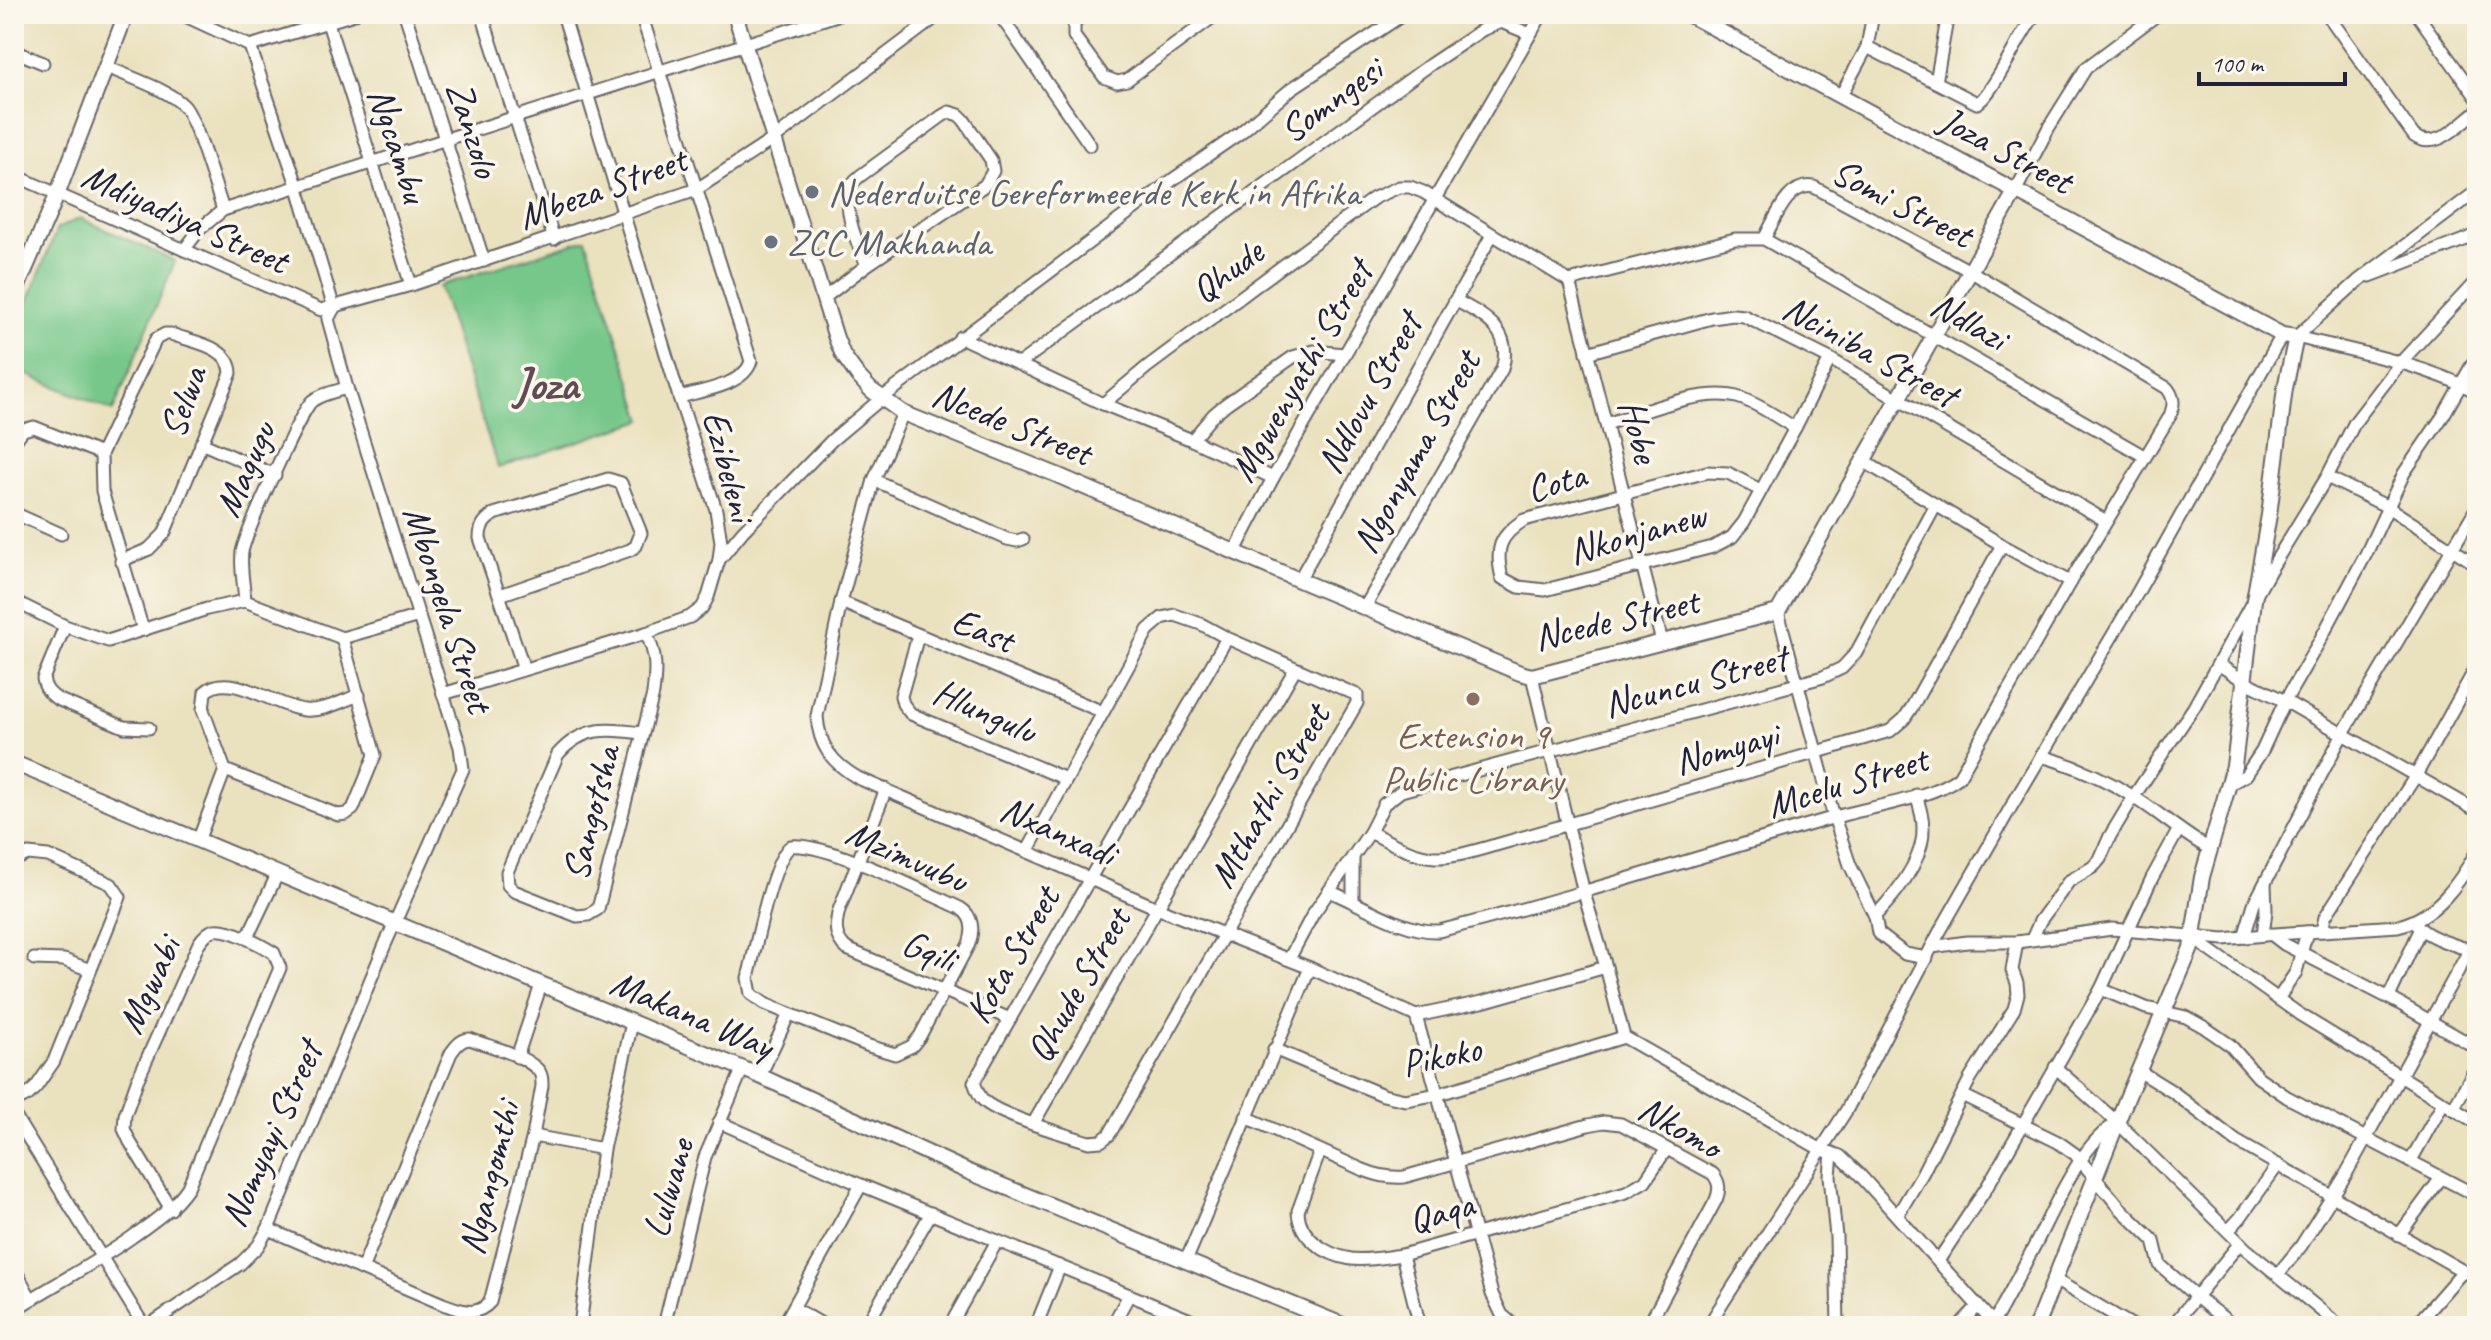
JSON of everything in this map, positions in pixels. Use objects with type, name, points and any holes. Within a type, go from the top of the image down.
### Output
[{"type":"street","points":[[14,295],[57,195],[126,14]]},
{"type":"street","points":[[181,14],[250,46],[354,14]]},
{"type":"street","name":"Zanzolo","points":[[405,14],[484,261]]},
{"type":"street","points":[[482,14],[554,239]]},
{"type":"street","name":"Ezibeleni","points":[[443,694],[690,617],[702,608],[719,560],[721,542],[716,510],[563,14]]},
{"type":"street","points":[[641,14],[751,361],[744,375],[733,381],[679,397]]},
{"type":"street","name":"Ncede Street","points":[[735,14],[843,355],[858,376],[903,413],[1532,676],[1778,612]]},
{"type":"street","name":"Mbeza Street","points":[[334,308],[554,239],[697,189],[775,138],[940,14]]},
{"type":"street","points":[[999,14],[1090,145]]},
{"type":"street","points":[[1083,14],[1074,24],[1074,36],[1104,77],[1117,82],[1127,80],[1217,14]]},
{"type":"street","points":[[719,560],[743,531],[832,440],[882,398],[960,337],[1240,133],[1291,89],[1404,14]]},
{"type":"street","name":"Mgwenyathi Street","points":[[1235,551],[1273,478],[1542,14]]},
{"type":"street","name":"Joza Street","points":[[1688,14],[2015,192],[2289,336]]},
{"type":"street","points":[[1840,97],[1867,47],[1873,14]]},
{"type":"street","points":[[1936,82],[1948,14]]},
{"type":"street","points":[[1867,47],[1968,101],[1981,102],[2021,33],[2036,14]]},
{"type":"street","points":[[2158,14],[2086,68],[2049,127],[1865,462],[1778,612],[1834,817],[1854,873],[1875,916],[1878,933],[1905,954],[1930,952],[1967,942],[2017,942],[2112,929],[2224,939],[2398,926],[2418,926],[2474,950],[2332,1197],[2301,1246],[2278,1274]]},
{"type":"street","points":[[2327,14],[2421,142],[2444,136],[2477,111]]},
{"type":"street","points":[[2417,14],[2477,98]]},
{"type":"street","points":[[184,250],[200,229],[223,210],[833,15]]},
{"type":"street","name":"Somngesi","points":[[1020,363],[1482,30],[1501,22],[1530,34]]},
{"type":"street","name":"Ngcambu","points":[[328,23],[411,285]]},
{"type":"street","name":"Mbongela Street","points":[[250,46],[334,308],[328,319],[347,388],[460,747],[463,769],[394,922]]},
{"type":"street","points":[[14,51],[43,63]]},
{"type":"street","points":[[107,67],[183,105],[193,123],[223,210]]},
{"type":"street","points":[[824,298],[990,179],[993,171],[991,160],[959,115],[949,112],[942,116],[860,176],[850,187],[852,228],[867,265]]},
{"type":"street","name":"Mdiyadiya Street","points":[[14,175],[321,310],[334,308]]},
{"type":"street","name":"Somi Street","points":[[1764,239],[1787,199],[1797,189],[1807,186],[1822,191],[1970,271],[2167,388],[2172,394]]},
{"type":"street","name":"Qhude","points":[[1103,404],[1147,367],[1374,198],[1399,187],[1410,187],[1435,198]]},
{"type":"street","points":[[1713,1324],[1826,1151],[1930,952],[2041,756],[2289,336],[2477,191]]},
{"type":"street","points":[[1435,198],[1569,281],[1735,239],[1764,239]]},
{"type":"street","name":"Ndlovu Street","points":[[1299,580],[1492,235]]},
{"type":"street","points":[[2358,281],[2477,235]]},
{"type":"street","name":"Ndlazi","points":[[1764,239],[2144,456]]},
{"type":"street","points":[[14,253],[29,260]]},
{"type":"street","points":[[2032,939],[2040,921],[2069,881],[2093,867],[2100,859],[2134,796],[2194,707],[2327,477],[2355,422],[2401,362],[2477,280]]},
{"type":"street","name":"Hobe","points":[[1569,281],[1662,642]]},
{"type":"street","name":"Ngonyama Street","points":[[1365,607],[1502,369],[1505,346],[1496,328],[1481,314],[1455,300]]},
{"type":"street","name":"Nciniba Street","points":[[1587,353],[1704,320],[1733,315],[1753,319],[1830,359],[2106,521]]},
{"type":"street","name":"Selwa","points":[[121,561],[149,549],[164,534],[231,373],[231,364],[222,352],[165,334],[156,339],[101,454],[102,491],[121,561],[143,630]]},
{"type":"street","points":[[2289,336],[2401,362],[2477,392]]},
{"type":"street","points":[[2036,1326],[2191,948],[2202,877],[2234,766],[2254,600],[2269,515],[2289,336]]},
{"type":"street","points":[[960,337],[1273,478]]},
{"type":"street","points":[[1192,440],[1219,409],[1293,357],[1314,351],[1344,354]]},
{"type":"street","points":[[2228,785],[2246,775],[2262,751],[2285,701],[2366,554],[2386,506],[2477,356]]},
{"type":"street","name":"Nkonjanew","points":[[1502,578],[1519,587],[1545,590],[1713,547],[1732,537],[1744,522],[1830,359]]},
{"type":"street","name":"Magugu","points":[[245,601],[242,552],[305,410],[312,401],[347,388]]},
{"type":"street","name":"Mcelu Street","points":[[1329,891],[1412,927],[1439,931],[1584,893],[1916,795],[1939,788],[1959,777],[2070,582],[2170,416],[2174,407],[2172,394]]},
{"type":"street","points":[[1606,424],[1684,401],[1727,395],[1741,398],[1795,428]]},
{"type":"street","name":"Nxanxadi","points":[[903,413],[874,480],[841,602],[817,716],[818,732],[829,755],[843,769],[886,789],[1157,908],[1289,959],[1416,1016]]},
{"type":"street","points":[[14,442],[18,433],[34,427],[101,454]]},
{"type":"street","points":[[201,443],[275,475]]},
{"type":"street","points":[[1865,462],[2002,545],[2070,582]]},
{"type":"street","name":"Cota","points":[[1502,578],[1498,563],[1504,535],[1513,527],[1536,517],[1692,475],[1718,471],[1760,490]]},
{"type":"street","points":[[2327,477],[2386,506],[2477,565]]},
{"type":"street","points":[[500,595],[636,546],[641,533],[621,483],[608,479],[494,514],[480,529],[480,538],[524,669]]},
{"type":"street","points":[[874,480],[1007,539],[1023,539]]},
{"type":"street","name":"Ncuncu Street","points":[[1370,832],[1384,804],[1414,786],[1551,752],[1834,673],[1856,653],[1936,505]]},
{"type":"street","points":[[2244,937],[2254,904],[2342,735],[2477,507]]},
{"type":"street","points":[[14,513],[61,534]]},
{"type":"street","name":"Nomyayi","points":[[1370,832],[1403,848],[1434,857],[1456,855],[1890,731],[1904,719],[1924,687],[2002,545]]},
{"type":"street","points":[[14,601],[65,626],[108,641],[207,609],[245,601],[342,638],[419,616]]},
{"type":"street","name":"East","points":[[841,602],[1103,712]]},
{"type":"street","name":"Mthathi Street","points":[[1028,850],[1148,630],[1162,618],[1175,615],[1201,624],[1357,695],[1357,703],[1109,1135]]},
{"type":"street","points":[[65,626],[43,679],[49,693],[124,727],[149,728]]},
{"type":"street","name":"Sangotsha","points":[[641,733],[609,728],[584,734],[570,741],[558,754],[507,872],[508,885],[514,891],[577,916],[588,915],[598,909],[653,694],[657,664],[654,648],[646,633]]},
{"type":"street","name":"Hlungulu","points":[[918,636],[901,696],[911,714],[1066,779]]},
{"type":"street","points":[[225,770],[338,815],[353,809],[375,755],[342,638]]},
{"type":"street","name":"Kota Street","points":[[1109,1135],[1101,1141],[1089,1142],[1033,1124],[990,1105],[979,1094],[974,1082],[1227,638]]},
{"type":"street","points":[[2218,664],[2477,811]]},
{"type":"street","points":[[2322,931],[2325,917],[2415,777],[2477,666]]},
{"type":"street","name":"Qhude Street","points":[[1033,1124],[1295,669]]},
{"type":"street","points":[[1532,676],[1584,893],[1624,1037],[1840,1156],[1995,1324],[2061,1192],[2096,1139],[2107,1128],[2118,1123]]},
{"type":"street","points":[[198,841],[225,770],[203,710],[205,692],[212,685],[223,683],[237,686],[305,710],[330,706],[359,695]]},
{"type":"street","points":[[2041,756],[2071,765],[2134,796],[2210,849]]},
{"type":"street","name":"Makana Way","points":[[14,763],[760,1076],[969,1172],[1345,1326]]},
{"type":"street","points":[[856,863],[886,789]]},
{"type":"street","points":[[1875,916],[1900,884],[1919,849],[1923,824],[1916,795]]},
{"type":"street","points":[[1938,1261],[1987,1187],[2101,989],[2127,930],[2179,829]]},
{"type":"street","points":[[1289,959],[1313,914],[1370,832]]},
{"type":"street","name":"Mzimvubu","points":[[791,846],[810,847],[856,863],[960,908],[968,914],[973,928],[972,936],[920,1036],[912,1046],[895,1054],[789,1014],[754,997],[748,983],[780,859],[786,850],[791,846]]},
{"type":"street","points":[[2389,997],[2418,926],[2461,880],[2477,851]]},
{"type":"street","points":[[14,860],[28,854],[48,856],[111,884],[120,897],[54,1061],[44,1079],[28,1095],[14,1102]]},
{"type":"street","points":[[1353,859],[1353,901]]},
{"type":"street","name":"Gqili","points":[[856,863],[835,927],[842,944],[847,949],[1010,1019]]},
{"type":"street","points":[[14,1310],[101,1258],[171,1209],[188,1187],[280,968],[274,953],[247,938],[277,875]]},
{"type":"street","points":[[2265,884],[2267,934]]},
{"type":"street","name":"Nomyayi Street","points":[[146,1326],[240,1264],[258,1246],[268,1229],[394,922]]},
{"type":"street","name":"Mgwabi","points":[[171,1209],[130,1142],[124,1129],[125,1115],[137,1081],[199,943],[211,931],[218,930],[247,938]]},
{"type":"street","points":[[2278,999],[2296,972],[2307,932]]},
{"type":"street","points":[[2267,934],[2389,997],[2477,1048]]},
{"type":"street","points":[[2193,937],[2299,1014],[2477,1123]]},
{"type":"street","points":[[1897,1216],[1962,1095],[2014,1009],[2018,994],[2012,960],[2017,942]]},
{"type":"street","points":[[34,959],[64,960],[90,970]]},
{"type":"street","points":[[1515,1326],[1497,1307],[1416,1016],[1482,1002],[1606,967]]},
{"type":"street","points":[[1186,1261],[1310,968]]},
{"type":"street","points":[[517,1057],[541,985]]},
{"type":"street","points":[[2101,989],[2146,1008],[2186,1017],[2230,1045],[2258,1077],[2287,1097],[2477,1196]]},
{"type":"street","points":[[760,1076],[789,1014]]},
{"type":"street","points":[[580,1326],[603,1149],[632,1023]]},
{"type":"street","name":"Pikoko","points":[[1274,1049],[1396,1099],[1419,1099],[1624,1037]]},
{"type":"street","name":"Ngangomthi","points":[[268,1229],[443,1304],[467,1312],[483,1310],[490,1302],[533,1136],[542,1077],[535,1067],[470,1039],[461,1042],[451,1053],[362,1269]]},
{"type":"street","points":[[2410,1162],[2477,1065]]},
{"type":"street","points":[[2055,1067],[2118,1123],[2240,1243],[2340,1326]]},
{"type":"street","name":"Lulwane","points":[[664,1326],[705,1157],[742,1070]]},
{"type":"street","points":[[2139,1071],[2173,1092],[2236,1141],[2472,1274],[2415,1326]]},
{"type":"street","points":[[1962,1095],[2058,1142],[2081,1160],[2121,1209],[2154,1241],[2160,1265],[2234,1326]]},
{"type":"street","points":[[14,1115],[146,1326]]},
{"type":"street","name":"Nkomo","points":[[1246,1117],[1385,1178],[1404,1177],[1604,1122],[1621,1124],[1713,1174],[1719,1192],[1648,1326]]},
{"type":"street","points":[[719,1122],[861,1185],[1202,1325]]},
{"type":"street","points":[[533,1136],[603,1149]]},
{"type":"street","name":"Qaqa","points":[[1320,1151],[1298,1211],[1303,1233],[1332,1252],[1352,1259],[1372,1259],[1402,1255],[1634,1188],[1652,1173],[1666,1150]]},
{"type":"street","points":[[1826,1151],[1836,1237],[1838,1326]]},
{"type":"street","points":[[2228,1231],[2278,1165]]},
{"type":"street","points":[[2399,1235],[2441,1178]]},
{"type":"street","points":[[783,1326],[861,1185]]},
{"type":"street","points":[[866,1326],[931,1213]]},
{"type":"street","points":[[953,1325],[997,1241]]},
{"type":"street","points":[[2172,1326],[2240,1243]]},
{"type":"street","points":[[1402,1255],[1420,1326]]},
{"type":"street","points":[[1036,1326],[1060,1266]]},
{"type":"street","points":[[14,1268],[31,1299]]},
{"type":"street","points":[[2055,1280],[2133,1326]]},
{"type":"street","points":[[1112,1326],[1129,1295]]},
{"type":"street","points":[[1959,1326],[1978,1306]]},
{"type":"street","points":[[794,1308],[825,1326]]},
{"type":"green space","points":[[80,218],[175,261],[113,411],[14,369],[14,337],[57,229]]},
{"type":"green space","points":[[586,239],[643,420],[498,468],[439,286]]},
{"type":"place","name":"Nederduitse Gereformeerde Kerk in Afrika","points":[[812,192]]},
{"type":"place","name":"ZCC Makhanda","points":[[771,242]]},
{"type":"place","name":"Extension 9 Public Library","points":[[1473,699]]},
{"type":"district","name":"Joza","points":[[546,384]]}]
